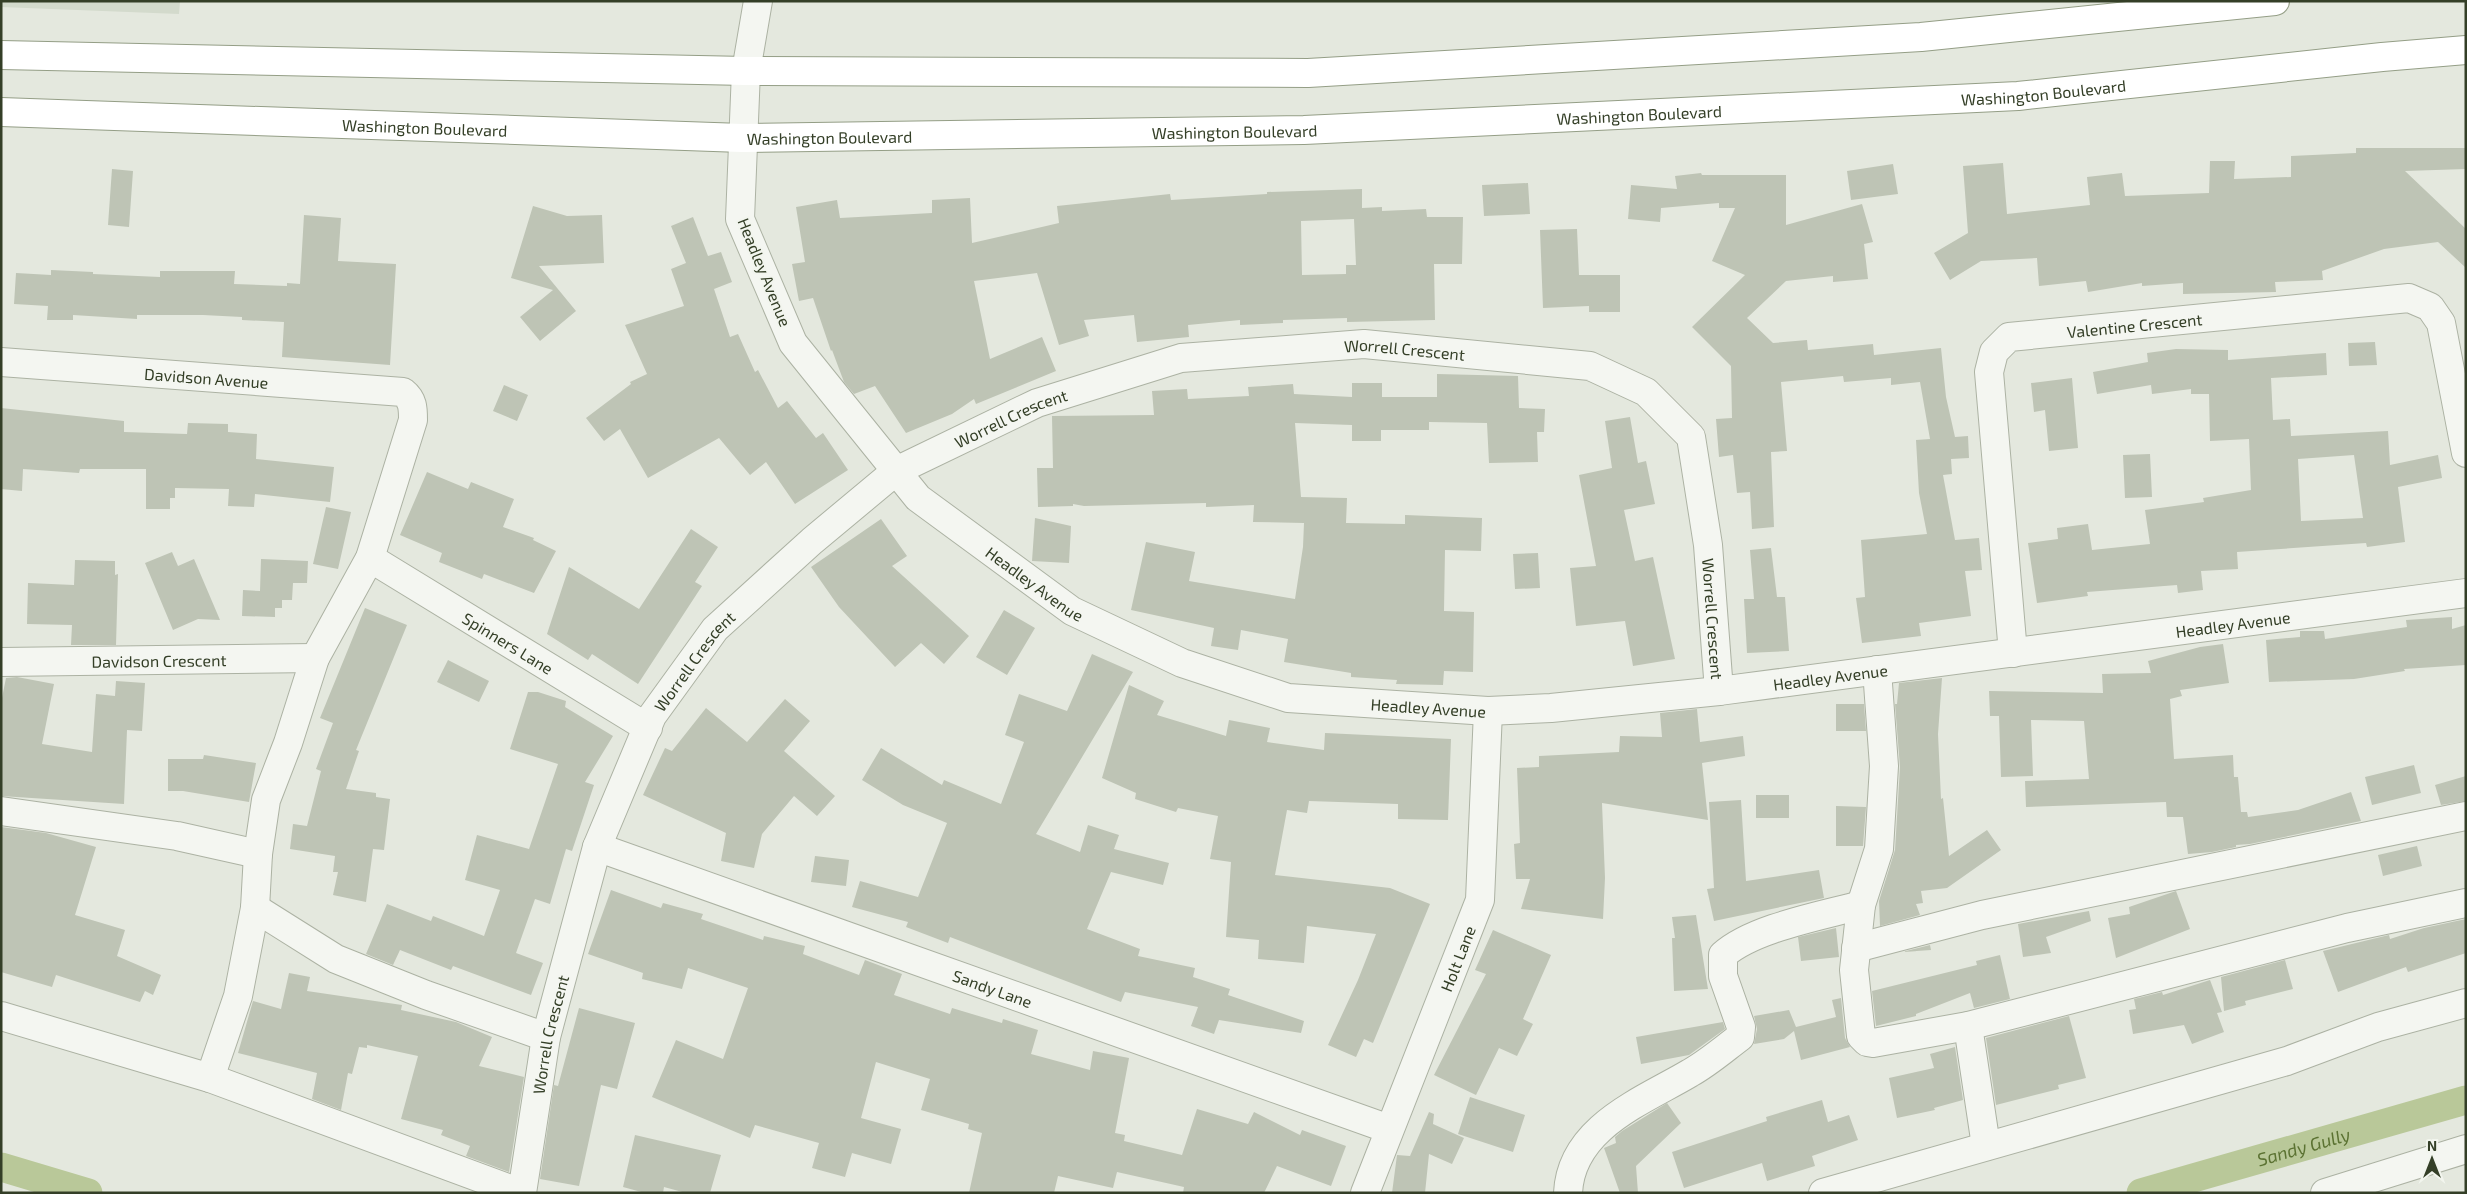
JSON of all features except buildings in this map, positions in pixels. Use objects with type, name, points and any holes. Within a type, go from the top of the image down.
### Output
[{"type":"highway","points":[[1,54],[746,71],[1308,73],[1921,37],[2275,1]]},
{"type":"highway","name":"Washington Boulevard","points":[[1,112],[742,138],[1304,130],[2018,96],[2466,50]]},
{"type":"street","name":"Headley Avenue","points":[[758,1],[746,71],[740,219],[793,343],[918,498],[1072,611],[1182,663],[1288,698],[1488,711],[1551,708],[1719,691],[2466,593]]},
{"type":"street","name":"Valentine Crescent","points":[[2013,652],[1989,372],[1994,352],[2008,337],[2409,298],[2430,307],[2441,323],[2466,453]]},
{"type":"street","name":"Worrell Crescent","points":[[522,1193],[546,1037],[597,847],[652,716],[714,629],[812,541],[896,471],[1038,403],[1181,358],[1364,344],[1590,366],[1646,392],[1691,437],[1708,545],[1719,691]]},
{"type":"street","name":"Davidson Avenue","points":[[1,362],[403,392],[410,397],[413,406],[413,420],[370,558]]},
{"type":"street","points":[[210,1078],[238,996],[255,908],[258,854],[266,800],[288,743],[315,658],[370,558]]},
{"type":"street","name":"Spinners Lane","points":[[370,558],[648,728]]},
{"type":"street","name":"Davidson Crescent","points":[[1,662],[315,658]]},
{"type":"street","points":[[1876,670],[1884,766],[1879,849],[1861,905],[1854,970],[1861,1036],[1867,1042],[1874,1043],[1968,1026],[2347,928],[2466,902]]},
{"type":"street","name":"Holt Lane","points":[[1365,1193],[1480,900],[1488,711]]},
{"type":"street","points":[[1,811],[177,836],[258,854]]},
{"type":"street","points":[[1856,948],[1982,915],[2466,816]]},
{"type":"street","name":"Sandy Lane","points":[[597,847],[1389,1128]]},
{"type":"street","points":[[1568,1193],[1568,1185],[1577,1159],[1595,1131],[1640,1100],[1691,1072],[1740,1037],[1742,1027],[1722,976],[1723,955],[1736,944],[1861,905]]},
{"type":"street","points":[[255,908],[336,959],[426,995],[546,1037]]},
{"type":"street","points":[[1823,1193],[2287,1061],[2378,1027],[2466,1003]]},
{"type":"street","points":[[1,1016],[210,1078],[522,1193]]},
{"type":"street","points":[[1968,1026],[1986,1146]]},
{"type":"street","points":[[2324,1193],[2466,1149]]},
{"type":"shaded area","points":[[1,1],[180,1],[179,14],[1,7]]},
{"type":"waterway","name":"Sandy Gully","points":[[2141,1193],[2466,1100]]},
{"type":"waterway","name":"Sandy Gully","points":[[1,1167],[88,1193]]}]
